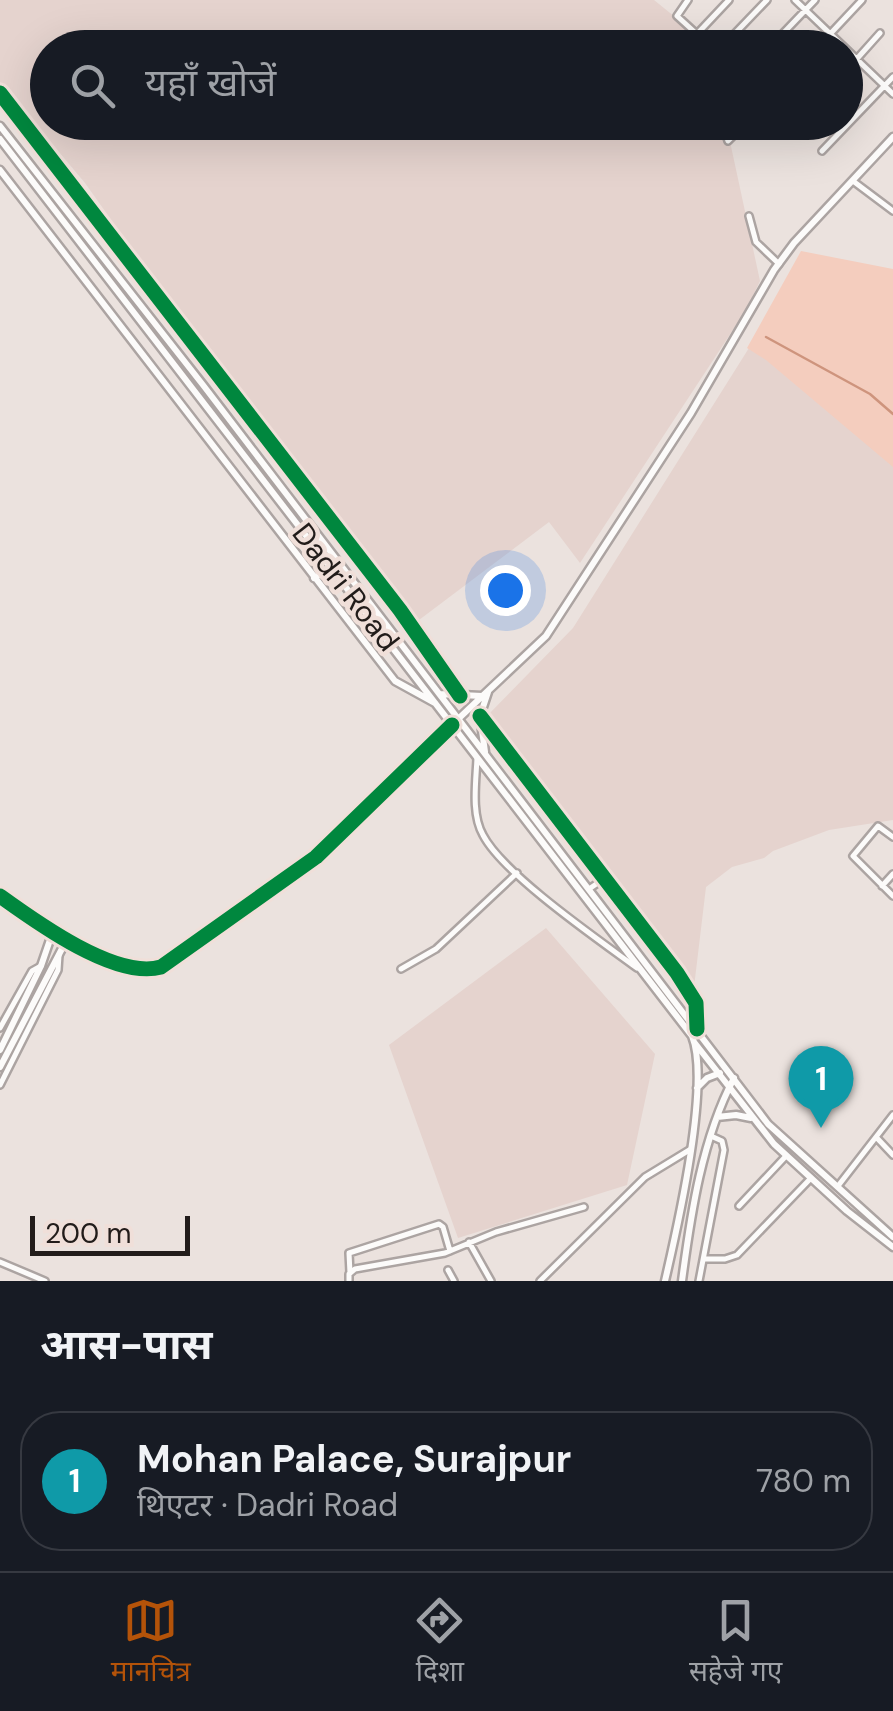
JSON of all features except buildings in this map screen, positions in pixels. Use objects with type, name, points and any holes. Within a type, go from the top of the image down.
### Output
[{"type":"main road","name":"Dadri Road","points":[[0,126],[439,693],[455,722]]},
{"type":"main road","points":[[455,722],[554,625],[691,414],[779,264],[893,136]]},
{"type":"main road","name":"Dadri Road","points":[[0,139],[436,703],[455,722],[752,1118],[786,1156],[893,1246]]},
{"type":"main road","points":[[2,177],[395,681],[436,703]]},
{"type":"main road","points":[[314,578],[331,567]]},
{"type":"main road","points":[[481,756],[480,716],[489,690]]},
{"type":"main road","points":[[439,693],[482,696]]},
{"type":"main road","name":"Dadri Road","points":[[481,756],[593,886],[774,1132],[893,1237]]},
{"type":"main road","points":[[0,1050],[41,966],[52,934]]},
{"type":"main road","points":[[0,1067],[66,940]]},
{"type":"main road","points":[[665,1281],[690,1150],[695,1090],[693,1039]]},
{"type":"main road","points":[[682,1281],[700,1174],[732,1075],[707,1078],[695,1090]]},
{"type":"main road","points":[[716,1117],[736,1114],[752,1118]]},
{"type":"street","points":[[688,0],[677,16],[693,30]]},
{"type":"street","points":[[702,30],[729,0]]},
{"type":"street","points":[[738,30],[767,0]]},
{"type":"street","points":[[795,0],[830,30]]},
{"type":"street","points":[[786,30],[815,0]]},
{"type":"street","points":[[834,30],[862,0]]},
{"type":"street","points":[[863,51],[880,33]]},
{"type":"street","points":[[863,64],[893,94]]},
{"type":"street","points":[[863,108],[893,77]]},
{"type":"street","points":[[0,94],[30,133]]},
{"type":"street","points":[[36,140],[400,610],[460,696]]},
{"type":"street","points":[[822,152],[833,140]]},
{"type":"street","points":[[853,181],[893,211]]},
{"type":"street","points":[[749,216],[756,242],[779,264]]},
{"type":"street","points":[[480,716],[696,1003],[697,1029]]},
{"type":"street","points":[[0,896],[52,934],[136,969],[161,967],[316,856],[455,722]]},
{"type":"street","points":[[481,756],[478,819],[482,833],[517,872],[577,924],[642,972]]},
{"type":"street","points":[[893,838],[878,826],[853,854],[893,896]]},
{"type":"street","points":[[401,969],[436,949],[517,872]]},
{"type":"street","points":[[882,886],[893,874]]},
{"type":"street","points":[[593,886],[605,878]]},
{"type":"street","points":[[0,1085],[58,970],[59,955]]},
{"type":"street","points":[[0,1028],[32,971],[41,966]]},
{"type":"street","points":[[836,1188],[893,1114]]},
{"type":"street","points":[[700,1281],[724,1150],[722,1141],[711,1136]]},
{"type":"street","points":[[876,1137],[893,1155]]},
{"type":"street","points":[[540,1281],[645,1176],[690,1150]]},
{"type":"street","points":[[739,1206],[786,1156]]},
{"type":"street","points":[[704,1259],[737,1255],[811,1178]]},
{"type":"street","points":[[350,1272],[450,1251],[584,1207]]},
{"type":"street","points":[[350,1281],[349,1253],[437,1225],[443,1228],[450,1251]]},
{"type":"street","points":[[469,1242],[491,1281]]},
{"type":"street","points":[[0,1262],[45,1281]]},
{"type":"street","points":[[448,1270],[454,1281]]},
{"type":"shaded area","points":[[0,0],[654,0],[691,30],[30,30],[30,118],[0,82]]},
{"type":"shaded area","points":[[49,140],[730,140],[760,281],[746,310],[580,563],[549,522],[415,623],[175,310],[85,183]]},
{"type":"shaded area","points":[[801,251],[893,269],[893,467],[747,348]]},
{"type":"shaded area","points":[[754,340],[893,440],[893,820],[829,830],[732,867],[706,887],[694,987],[486,717],[573,628]]},
{"type":"shaded area","points":[[546,928],[655,1054],[627,1185],[458,1238],[389,1045]]},
{"type":"waterway","points":[[766,337],[870,394],[893,414]]},
{"type":"cycle path","points":[[0,93],[30,132]]},
{"type":"cycle path","points":[[36,140],[400,610],[460,696]]},
{"type":"cycle path","points":[[480,716],[677,973],[696,1003],[697,1029]]},
{"type":"cycle path","points":[[0,896],[100,957],[143,969],[161,967],[316,857],[452,725]]},
{"type":"place","name":"Mohan Palace, Surajpur","points":[[821,1128]]}]
